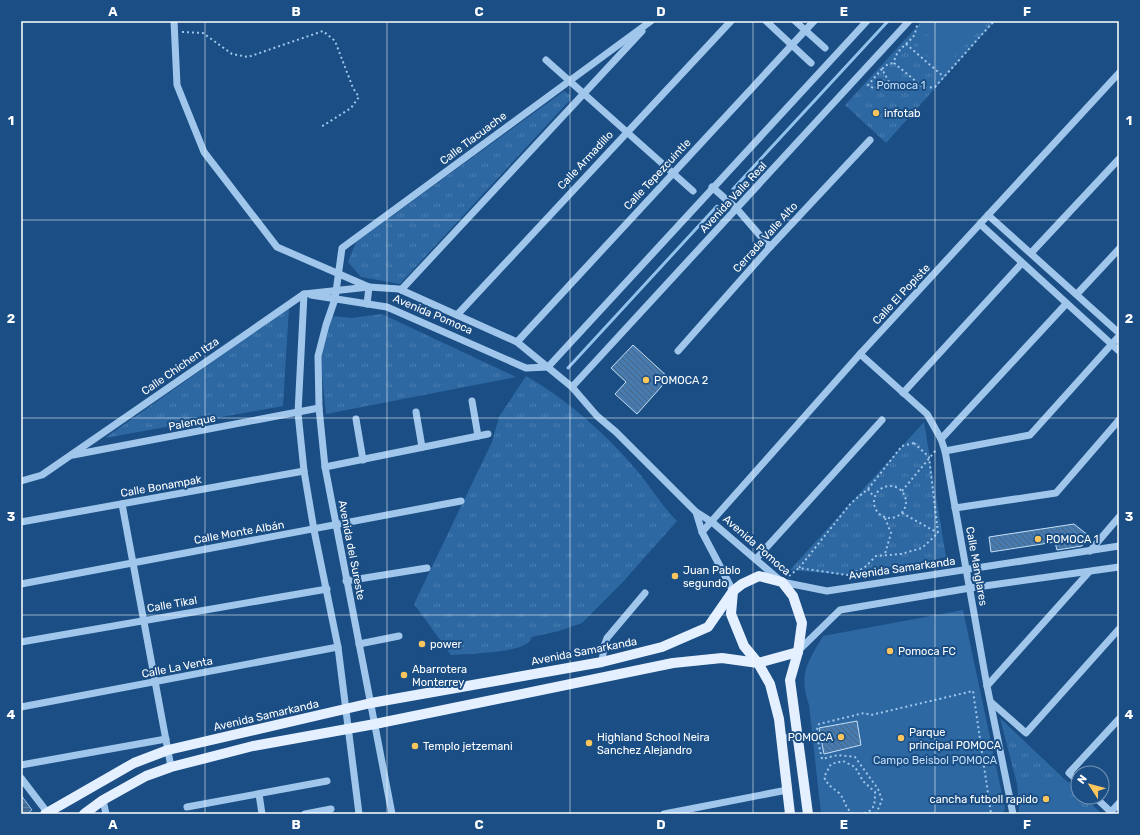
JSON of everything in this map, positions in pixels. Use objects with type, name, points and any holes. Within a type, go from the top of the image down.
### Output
[{"type":"main road","name":"Avenida Samarkanda","points":[[46,813],[134,762],[168,750],[371,703],[602,662],[662,647],[708,627],[734,591],[742,584],[759,576],[782,582]]},
{"type":"main road","name":"Avenida Pomoca","points":[[782,582],[793,596],[802,622],[798,652],[790,680],[808,814]]},
{"type":"main road","points":[[734,591],[731,614],[744,646],[758,663],[770,684],[779,719],[790,814]]},
{"type":"main road","points":[[84,814],[103,800],[146,776],[171,767],[253,746],[375,724],[673,664],[722,658],[758,663],[798,652]]},
{"type":"main road","points":[[508,678],[511,696]]},
{"type":"street","points":[[174,21],[177,85],[204,152],[277,247],[369,287],[367,304]]},
{"type":"street","name":"Calle Tlacuache","points":[[337,290],[342,248],[651,21]]},
{"type":"street","name":"Calle Tlacuache","points":[[401,290],[651,21]]},
{"type":"street","name":"Calle Armadillo","points":[[457,316],[731,21]]},
{"type":"street","points":[[766,21],[811,62]]},
{"type":"street","points":[[795,21],[825,48]]},
{"type":"street","name":"Calle Tepezcuintle","points":[[517,342],[814,21]]},
{"type":"street","name":"Avenida Valle Real","points":[[548,367],[712,187],[867,21]]},
{"type":"street","name":"Avenida Valle Real","points":[[572,387],[909,21]]},
{"type":"street","points":[[546,60],[693,191]]},
{"type":"street","name":"Calle El Popiste","points":[[702,532],[860,354],[1119,73]]},
{"type":"street","name":"Cerrada Valle Alto","points":[[678,351],[770,247],[870,140]]},
{"type":"street","points":[[1031,253],[1119,159]]},
{"type":"street","points":[[712,187],[737,209],[770,247]]},
{"type":"street","points":[[988,215],[1119,333]]},
{"type":"street","points":[[980,224],[1119,351]]},
{"type":"street","points":[[1077,294],[1119,248]]},
{"type":"street","points":[[904,393],[1022,263]]},
{"type":"street","name":"Avenida Pomoca","points":[[304,294],[369,287],[401,290],[517,342],[572,387],[597,416],[616,432],[696,512],[712,522],[782,582]]},
{"type":"street","name":"Avenida del Sureste","points":[[337,290],[318,356],[319,408],[325,467],[392,814]]},
{"type":"street","points":[[304,294],[298,413],[304,471],[314,530],[338,647],[359,814]]},
{"type":"street","name":"Avenida Pomoca","points":[[304,294],[387,307],[526,368],[548,367]]},
{"type":"street","name":"Calle Chichen Itza","points":[[21,481],[42,476],[304,294]]},
{"type":"street","points":[[941,439],[1066,304]]},
{"type":"street","points":[[945,451],[1030,435],[1119,336]]},
{"type":"street","name":"Calle Manglares","points":[[860,354],[927,414],[941,439],[945,451],[987,686],[992,703],[1013,814]]},
{"type":"street","points":[[472,401],[478,436]]},
{"type":"street","name":"Palenque","points":[[69,456],[319,408]]},
{"type":"street","points":[[416,412],[422,447]]},
{"type":"street","points":[[356,419],[363,460]]},
{"type":"street","points":[[756,559],[882,420]]},
{"type":"street","points":[[955,508],[1056,493],[1119,420]]},
{"type":"street","points":[[325,467],[488,434]]},
{"type":"street","name":"Calle Bonampak","points":[[21,522],[304,471]]},
{"type":"street","name":"Calle Monte Albán","points":[[21,584],[314,530],[336,524],[461,501]]},
{"type":"street","points":[[122,504],[171,767]]},
{"type":"street","name":"Avenida Pomoca","points":[[696,512],[702,532],[734,591]]},
{"type":"street","points":[[1090,551],[1119,517]]},
{"type":"street","name":"Avenida Samarkanda","points":[[782,582],[827,591],[966,571],[1119,546]]},
{"type":"street","points":[[798,652],[840,610],[970,588],[1119,567]]},
{"type":"street","points":[[346,581],[427,568]]},
{"type":"street","points":[[987,686],[1089,572]]},
{"type":"street","name":"Calle Tikal","points":[[21,642],[326,589]]},
{"type":"street","points":[[602,662],[604,646],[607,638],[645,593]]},
{"type":"street","points":[[992,703],[1026,733],[1119,630]]},
{"type":"street","points":[[359,644],[399,636]]},
{"type":"street","name":"Calle La Venta","points":[[21,707],[338,647]]},
{"type":"street","points":[[1076,765],[1119,718]]},
{"type":"street","points":[[781,739],[797,736]]},
{"type":"street","points":[[21,765],[166,739]]},
{"type":"street","points":[[21,778],[46,813]]},
{"type":"street","points":[[187,807],[327,781]]},
{"type":"street","points":[[664,814],[787,790]]},
{"type":"street","points":[[259,794],[262,814]]},
{"type":"street","points":[[103,800],[106,814]]},
{"type":"street","points":[[1104,805],[1111,812],[1119,804]]},
{"type":"street","points":[[305,814],[331,809]]},
{"type":"path","points":[[894,63],[895,58],[901,48],[914,36],[919,21]]},
{"type":"path","points":[[886,78],[875,89],[868,85],[888,64],[894,63],[924,88],[935,87],[994,21]]},
{"type":"path","points":[[175,32],[203,33],[232,54],[248,57],[323,31],[336,41],[353,88],[359,97],[351,108],[321,127]]},
{"type":"path","points":[[906,44],[944,77]]},
{"type":"path","points":[[882,70],[889,82]]},
{"type":"path","points":[[914,444],[929,457],[938,533],[922,548],[900,554],[876,556],[864,568],[847,575],[799,568],[850,503],[868,489],[902,446],[914,444]]},
{"type":"path","points":[[902,491],[929,457]]},
{"type":"path","points":[[874,497],[881,488],[892,486],[902,491],[906,502],[902,513],[896,517],[885,518]]},
{"type":"path","points":[[868,489],[874,497],[875,510],[885,518],[891,533],[885,555]]},
{"type":"path","points":[[902,513],[938,533]]},
{"type":"path","points":[[876,814],[882,800],[878,789],[855,757],[838,755],[822,758],[816,732],[819,724],[864,713],[871,715],[973,691],[991,814]]},
{"type":"path","points":[[854,814],[846,809],[839,793],[828,785],[824,777],[830,764],[843,761],[855,767],[863,781],[875,792],[874,806],[870,812],[863,814]]},
{"type":"green space","name":"Pomoca 1","points":[[922,21],[995,21],[886,143],[845,105]]},
{"type":"green space","points":[[940,21],[987,21],[942,70],[918,46]]},
{"type":"green space","points":[[564,91],[570,95],[570,100],[400,284],[361,277],[348,262],[356,242]]},
{"type":"green space","points":[[289,308],[283,406],[105,438]]},
{"type":"green space","points":[[382,314],[516,377],[326,414],[320,356],[332,316],[351,318]]},
{"type":"green space","points":[[526,376],[570,405],[597,428],[639,473],[677,521],[622,583],[582,623],[559,631],[532,637],[527,643],[511,649],[451,655],[414,604],[492,442],[499,417]]},
{"type":"green space","points":[[924,422],[946,557],[880,572],[847,575],[790,570]]},
{"type":"green space","name":"Parque principal POMOCA","points":[[963,610],[1005,808],[1003,814],[821,814],[809,705],[804,684],[806,668],[823,636]]},
{"type":"green space","points":[[1000,718],[1070,784],[1070,805],[1092,805],[1102,814],[1019,814],[1017,784]]},
{"type":"green space","name":"cancha futboll rapido","points":[[1070,782],[1071,814],[1023,814],[1022,784]]},
{"type":"shaded area","points":[[21,795],[32,810],[27,814],[21,814]]},
{"type":"building","name":"POMOCA 2","points":[[633,345],[669,378],[637,414],[615,394],[626,382],[611,368]]},
{"type":"building","name":"POMOCA 1","points":[[1074,524],[1089,536],[1082,546],[1057,550],[1055,542],[991,552],[989,537]]},
{"type":"building","points":[[857,721],[861,745],[824,754],[819,728]]},
{"type":"waterway","points":[[733,189],[888,21]]},
{"type":"waterway","points":[[568,368],[717,206]]},
{"type":"place","name":"infotab","points":[[876,113]]},
{"type":"place","name":"POMOCA 2","points":[[646,380]]},
{"type":"place","name":"POMOCA 1","points":[[1038,539]]},
{"type":"place","name":"Juan Pablo segundo","points":[[675,576]]},
{"type":"place","name":"power","points":[[422,644]]},
{"type":"place","name":"Pomoca FC","points":[[890,651]]},
{"type":"place","name":"Abarrotera Monterrey","points":[[404,675]]},
{"type":"place","name":"POMOCA","points":[[841,737]]},
{"type":"place","name":"Parque principal POMOCA","points":[[901,738]]},
{"type":"place","name":"Highland School Neira Sanchez Alejandro","points":[[589,743]]},
{"type":"place","name":"Templo jetzemani","points":[[415,746]]},
{"type":"place","name":"cancha futboll rapido","points":[[1046,799]]},
{"type":"park label","name":"Campo Beisbol POMOCA","points":[[935,760]]}]
